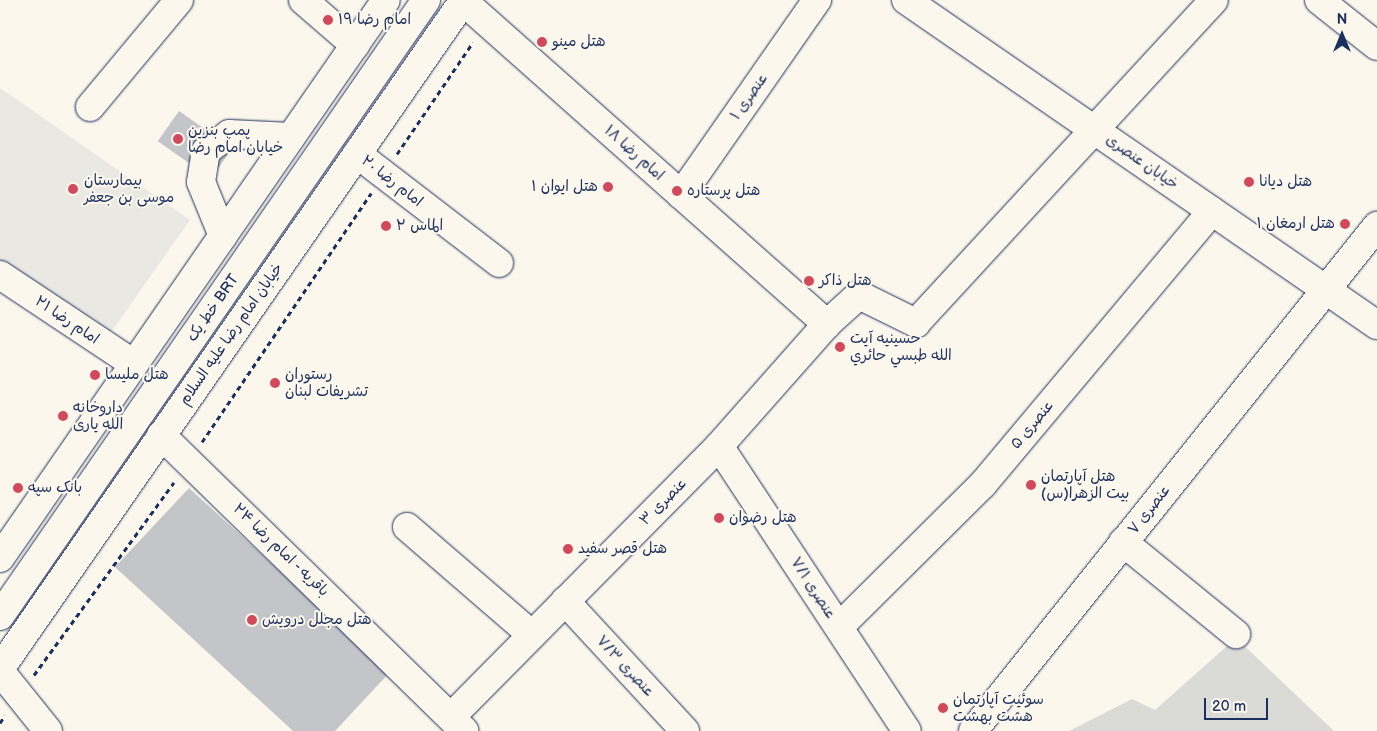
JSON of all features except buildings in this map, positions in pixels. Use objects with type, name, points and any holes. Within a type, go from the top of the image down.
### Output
[{"type":"street","points":[[90,107],[179,0]]},
{"type":"street","points":[[303,0],[355,45]]},
{"type":"street","points":[[0,558],[386,0]]},
{"type":"street","name":"خط یک BRT","points":[[0,602],[418,0]]},
{"type":"street","name":"خط یک BRT","points":[[0,616],[426,0]]},
{"type":"street","name":"امام رضا ۱۸","points":[[464,0],[486,22],[827,324]]},
{"type":"street","name":"خیابان امام رضا علیه السلام","points":[[0,670],[464,0]]},
{"type":"street","name":"عنصری ۱","points":[[681,195],[817,0]]},
{"type":"street","name":"خیابان عنصری","points":[[906,0],[1377,325]]},
{"type":"street","points":[[1094,129],[1214,0]]},
{"type":"street","points":[[1319,0],[1377,46]]},
{"type":"street","name":"عنصری ۳","points":[[458,724],[532,634],[719,446],[827,324],[860,294],[916,323],[1094,129]]},
{"type":"street","points":[[222,236],[201,182],[206,151],[229,134],[291,137]]},
{"type":"street","name":"امام رضا ۲۰","points":[[357,154],[499,264]]},
{"type":"street","name":"عنصری ۵","points":[[839,628],[983,484],[1212,210]]},
{"type":"street","name":"عنصری ۷","points":[[973,731],[1323,288],[1377,226]]},
{"type":"street","name":"امام رضا ۲۱","points":[[0,275],[134,364]]},
{"type":"street","name":"باقریه - امام رضا ۲۴","points":[[161,435],[190,461],[458,724]]},
{"type":"street","name":"عنصری ۷/۱","points":[[719,446],[907,731]]},
{"type":"street","points":[[407,527],[532,634]]},
{"type":"street","points":[[1123,542],[1236,634]]},
{"type":"street","name":"عنصری ۷/۳","points":[[565,601],[685,731]]},
{"type":"street","points":[[0,670],[18,696],[48,731]]},
{"type":"path","points":[[0,723],[190,461],[486,22]]},
{"type":"shaded area","name":"بیمارستان موسی بن جعفر","points":[[0,88],[190,220],[107,338],[0,264]]},
{"type":"shaded area","points":[[1236,638],[1334,731],[1069,731],[1132,699],[1155,710]]},
{"type":"place","name":"امام رضا ۱۹","points":[[328,20]]},
{"type":"place","name":"هتل مینو","points":[[542,42]]},
{"type":"place","name":"پمپ بنزین خیابان امام رضا","points":[[178,139]]},
{"type":"place","name":"هتل دیانا","points":[[1249,182]]},
{"type":"place","name":"هتل ایوان ۱","points":[[608,187]]},
{"type":"place","name":"بیمارستان موسی بن جعفر","points":[[73,189]]},
{"type":"place","name":"هتل پرستاره","points":[[677,191]]},
{"type":"place","name":"هتل ارمغان ۱","points":[[1345,224]]},
{"type":"place","name":"الماس ۲","points":[[386,226]]},
{"type":"place","name":"هتل ذاکر","points":[[809,281]]},
{"type":"place","name":"حسينيه آيت الله طبسي حائري","points":[[840,347]]},
{"type":"place","name":"هتل ملیسا","points":[[95,375]]},
{"type":"place","name":"رستوران تشریفات لبنان","points":[[275,383]]},
{"type":"place","name":"داروخانه الله یاری","points":[[63,416]]},
{"type":"place","name":"هتل آپارتمان بیت الزهرا(س)","points":[[1031,485]]},
{"type":"place","name":"بانک سپه","points":[[18,488]]},
{"type":"place","name":"هتل رضوان","points":[[719,518]]},
{"type":"place","name":"هتل قصر سفید","points":[[568,549]]},
{"type":"place","name":"هتل مجلل درویش","points":[[252,620]]},
{"type":"place","name":"سوئیت آپارتمان هشت بهشت","points":[[943,708]]}]
